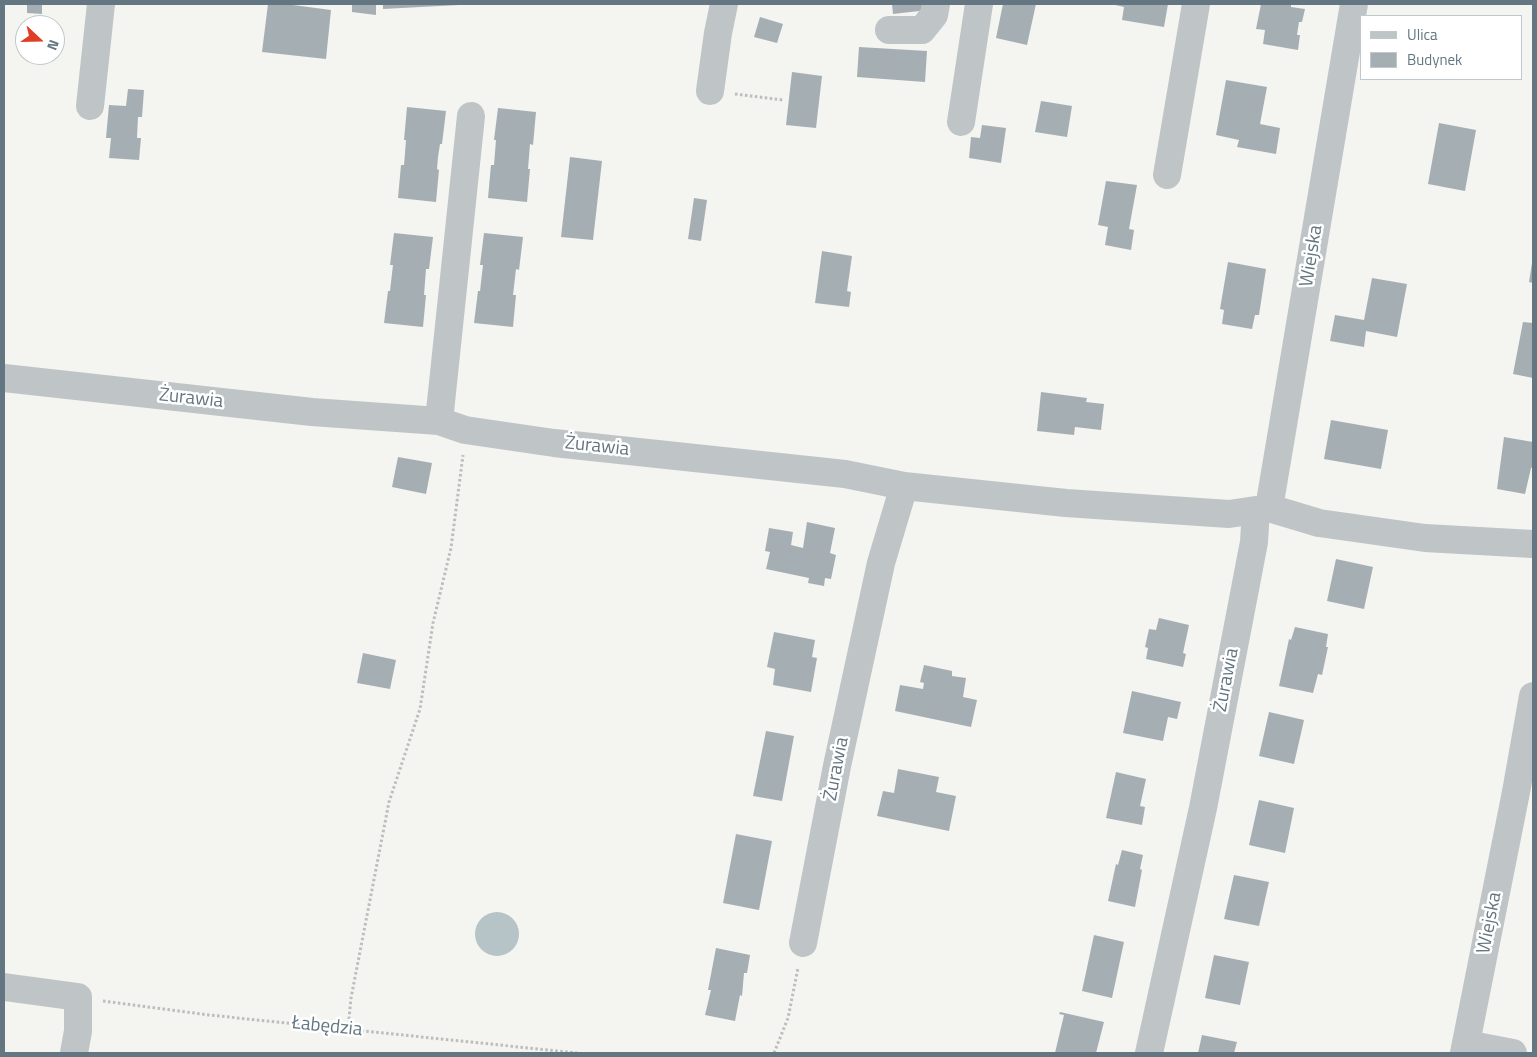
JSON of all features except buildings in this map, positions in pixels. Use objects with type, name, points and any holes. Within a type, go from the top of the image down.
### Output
[{"type":"street","points":[[90,106],[101,4]]},
{"type":"street","points":[[710,91],[724,4]]},
{"type":"street","points":[[889,30],[922,30],[934,15],[936,4]]},
{"type":"street","points":[[960,122],[979,4]]},
{"type":"street","points":[[1167,175],[1196,4]]},
{"type":"street","name":"Wiejska","points":[[1262,509],[1354,4]]},
{"type":"street","points":[[439,421],[471,116]]},
{"type":"street","name":"Żurawia","points":[[4,378],[312,412],[439,421],[465,430],[554,443],[845,474],[904,486],[1066,504],[1229,514],[1262,509],[1319,523],[1415,537],[1533,544]]},
{"type":"street","name":"Żurawia","points":[[803,943],[837,766],[879,573],[904,486]]},
{"type":"street","name":"Żurawia","points":[[1149,1053],[1204,798],[1262,509]]},
{"type":"street","name":"Wiejska","points":[[1465,1049],[1525,794],[1533,696]]},
{"type":"street","points":[[4,987],[78,998],[78,1031],[74,1053]]},
{"type":"street","points":[[1465,1049],[1513,1053]]},
{"type":"path","points":[[710,91],[783,100]]},
{"type":"path","points":[[348,1029],[351,998],[389,802],[420,709],[433,623],[451,548],[465,430]]},
{"type":"path","points":[[774,1053],[788,1018],[803,943]]},
{"type":"path","name":"Łabędzia","points":[[78,998],[209,1015],[577,1053]]},
{"type":"shaded area","points":[[493,912],[501,912],[513,918],[519,934],[513,950],[501,956],[493,956],[481,950],[475,938],[475,930],[481,918]]}]
